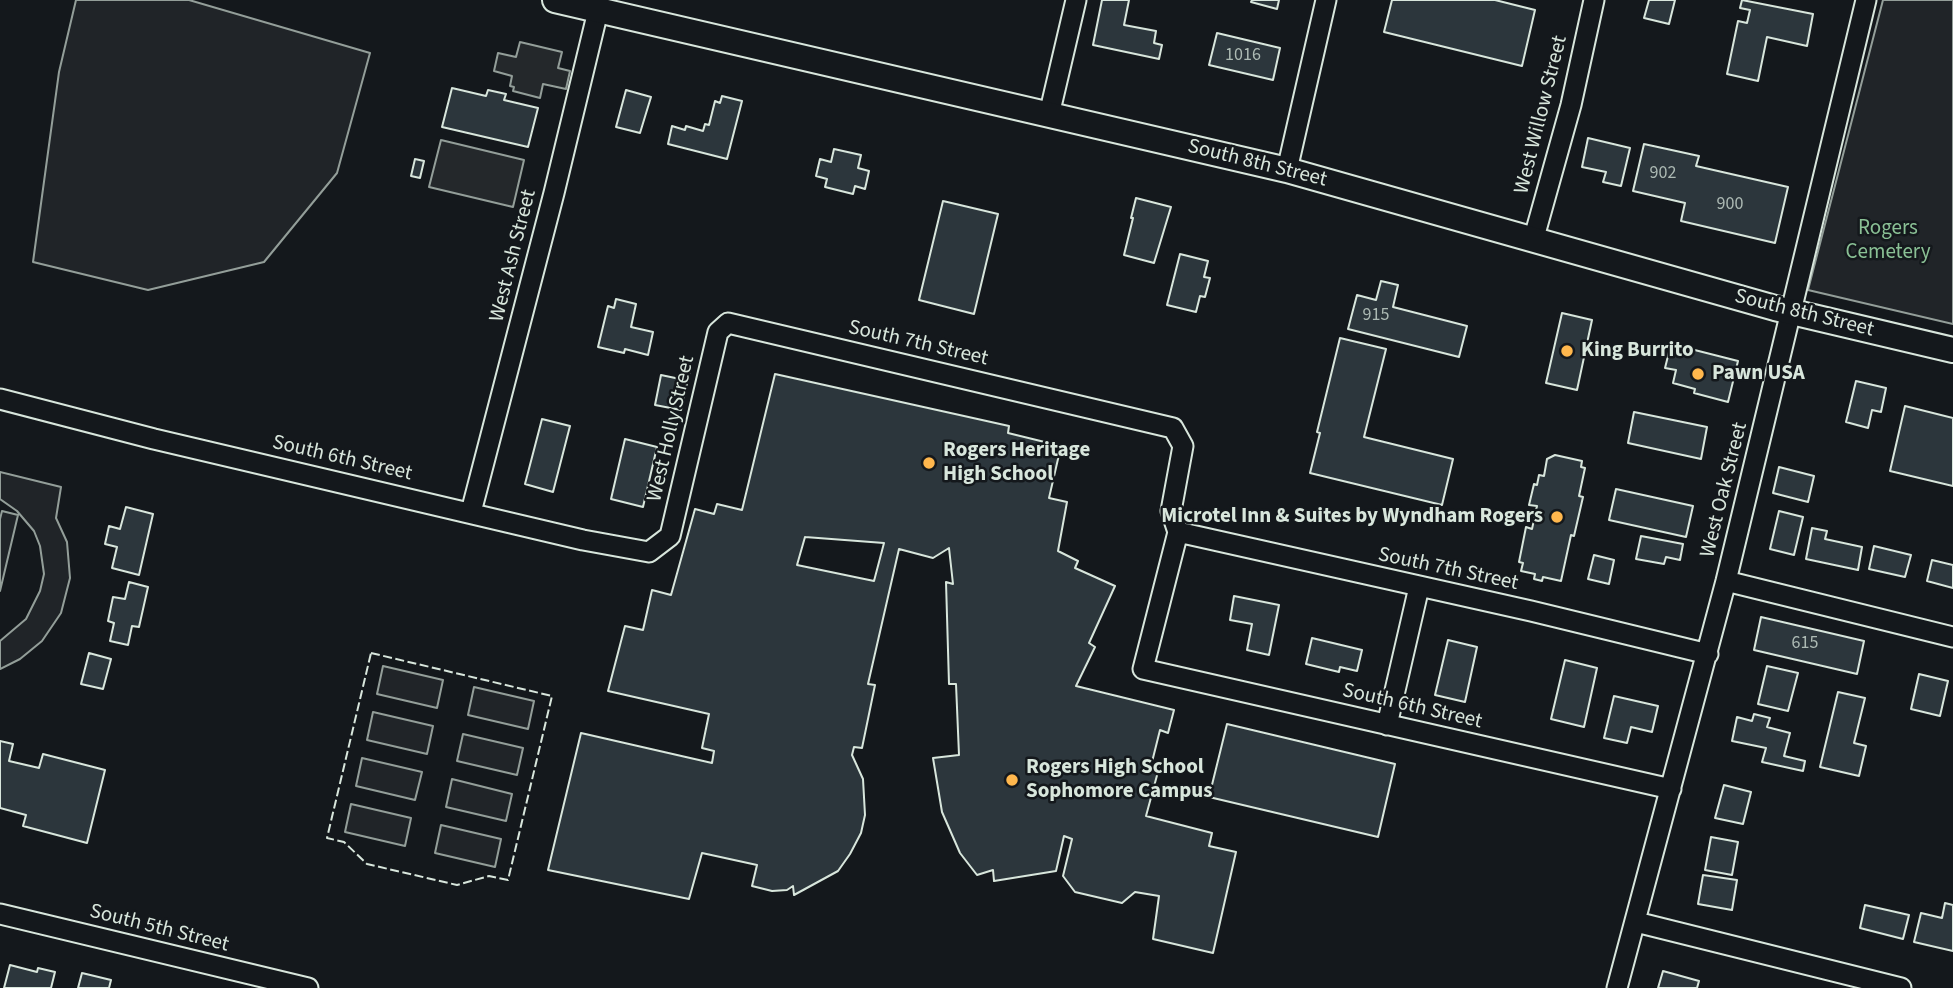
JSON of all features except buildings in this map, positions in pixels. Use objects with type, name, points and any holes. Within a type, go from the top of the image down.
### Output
[{"type":"main road","name":"South 8th Street","points":[[555,0],[1287,170],[1792,312],[1953,351]]},
{"type":"street","points":[[1049,115],[1076,0]]},
{"type":"street","points":[[1287,170],[1326,0]]},
{"type":"street","name":"West Willow Street","points":[[1534,241],[1571,105],[1594,0]]},
{"type":"street","name":"West Oak Street","points":[[1617,988],[1726,581],[1866,0]]},
{"type":"street","name":"West Ash Street","points":[[471,512],[598,11]]},
{"type":"street","name":"South 7th Street","points":[[718,332],[729,323],[1173,428],[1183,446],[1171,512],[1178,532],[1531,611],[1707,654]]},
{"type":"street","name":"West Holly Street","points":[[670,537],[718,332]]},
{"type":"street","name":"South 6th Street","points":[[0,399],[154,439],[583,540],[649,552],[670,537]]},
{"type":"street","name":"South 6th Street","points":[[1178,532],[1143,669],[1671,789]]},
{"type":"street","points":[[1726,581],[1953,637]]},
{"type":"street","points":[[1387,725],[1419,587]]},
{"type":"street","name":"South 5th Street","points":[[0,914],[308,988]]},
{"type":"street","points":[[1636,922],[1890,987]]},
{"type":"green space","points":[[76,0],[189,0],[370,53],[337,173],[264,262],[148,290],[33,262],[59,72]]},
{"type":"green space","name":"Rogers Cemetery","points":[[1883,0],[1953,0],[1953,324],[1808,290]]},
{"type":"green space","points":[[0,472],[61,487],[56,518],[67,542],[70,578],[61,613],[42,641],[20,659],[0,669],[0,641],[26,619],[40,591],[44,574],[40,546],[34,531],[17,511],[0,499]]},
{"type":"green space","points":[[2,511],[18,515],[0,591],[0,519]]},
{"type":"green space","points":[[383,666],[443,680],[437,708],[377,694]]},
{"type":"green space","points":[[474,687],[534,701],[528,729],[468,715]]},
{"type":"green space","points":[[373,712],[433,726],[427,754],[367,740]]},
{"type":"green space","points":[[463,734],[523,748],[517,775],[457,761]]},
{"type":"green space","points":[[362,758],[422,772],[415,800],[356,786]]},
{"type":"green space","points":[[452,779],[512,794],[506,821],[446,807]]},
{"type":"green space","points":[[351,804],[411,818],[405,846],[345,832]]},
{"type":"green space","points":[[441,825],[501,839],[495,867],[435,853]]},
{"type":"shaded area","points":[[520,42],[562,52],[558,68],[570,71],[566,89],[543,84],[540,98],[513,91],[514,87],[510,86],[512,76],[494,71],[498,53],[516,57]]},
{"type":"shaded area","points":[[441,140],[524,160],[513,207],[429,187]]},
{"type":"fence","points":[[371,653],[552,696],[508,880],[489,876],[457,885],[367,864],[344,842],[327,838],[371,653]]},
{"type":"place","name":"King Burrito","points":[[1567,351]]},
{"type":"place","name":"Pawn USA","points":[[1698,374]]},
{"type":"place","name":"Rogers Heritage High School","points":[[929,463]]},
{"type":"place","name":"Microtel Inn & Suites by Wyndham Rogers","points":[[1557,517]]},
{"type":"place","name":"Rogers High School Sophomore Campus","points":[[1012,780]]}]
